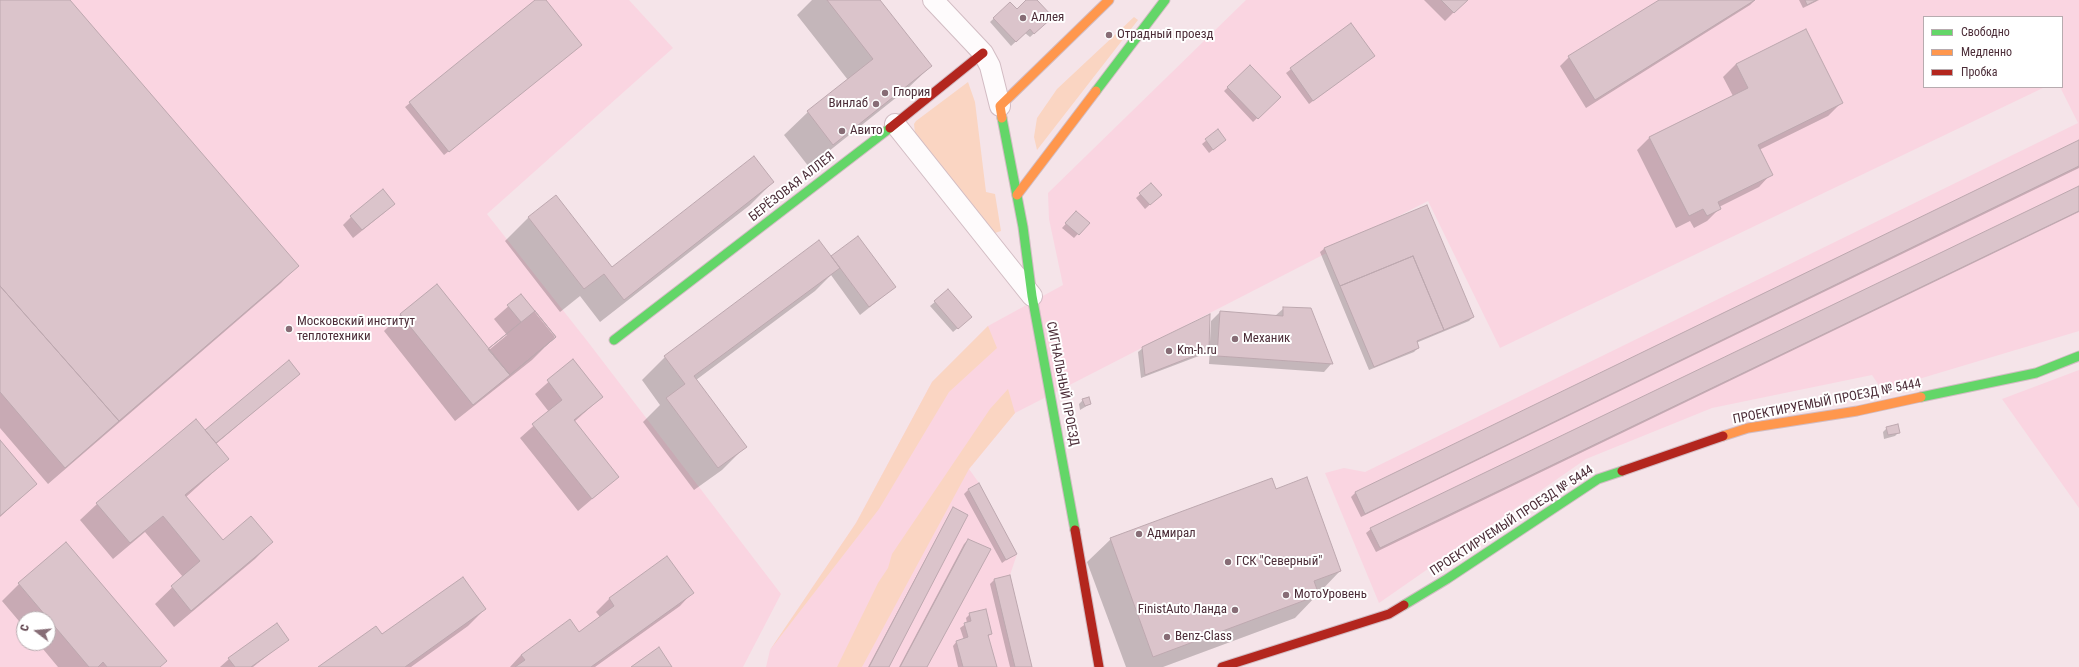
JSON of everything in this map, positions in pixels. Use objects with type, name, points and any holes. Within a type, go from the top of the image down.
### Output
[{"type":"street","points":[[933,0],[983,53],[990,66],[1000,106]]},
{"type":"street","points":[[1000,106],[1109,0]]},
{"type":"street","points":[[1017,195],[1165,0]]},
{"type":"street","name":"БЕРЁЗОВАЯ АЛЛЕЯ","points":[[614,340],[894,124],[983,53]]},
{"type":"street","name":"СИГНАЛЬНЫЙ ПРОЕЗД","points":[[1000,106],[1017,195],[1032,296],[1054,410],[1099,667]]},
{"type":"street","points":[[894,124],[1032,296]]},
{"type":"street","name":"ПРОЕКТИРУЕМЫЙ ПРОЕЗД № 5444","points":[[1222,667],[1389,614],[1447,579],[1598,479],[1748,428],[1857,412],[2036,373],[2079,356]]},
{"type":"shaded area","name":"Московский институт теплотехники","points":[[0,0],[629,0],[673,48],[487,214],[588,342],[781,594],[743,667],[0,667]]},
{"type":"shaded area","points":[[1246,0],[2079,0],[2079,331],[1882,390],[1872,375],[1712,408],[1586,459],[1379,603],[1325,473],[1344,468],[1365,472],[2078,123],[2060,88],[2063,88],[2063,16],[1923,16],[1923,88],[2043,88],[1500,348],[1428,201],[1015,413],[969,469],[979,483],[1017,554],[1010,575],[1032,667],[766,667],[770,650],[856,523],[932,382],[988,326],[1063,285],[1049,219],[1048,193]]},
{"type":"shaded area","points":[[1134,17],[1138,20],[1037,150],[1034,137],[1037,118],[1057,89]]},
{"type":"shaded area","points":[[968,82],[975,102],[986,192],[995,194],[1001,231],[995,233],[919,140],[915,133],[914,124],[916,121]]},
{"type":"shaded area","points":[[988,326],[997,348],[949,392],[879,509],[770,650],[856,523],[932,382]]},
{"type":"shaded area","points":[[2079,370],[2079,508],[2002,399]]},
{"type":"shaded area","points":[[1008,389],[1015,413],[969,469],[862,667],[837,667],[878,583],[888,568],[892,554],[990,409]]},
{"type":"building","points":[[0,0],[70,0],[299,266],[119,421],[0,286]]},
{"type":"building","points":[[535,0],[546,0],[582,45],[449,152],[409,102]]},
{"type":"building","points":[[827,0],[880,0],[932,66],[833,145],[807,111],[873,59]]},
{"type":"building","points":[[1026,0],[1037,0],[1053,17],[1034,34],[1030,29],[1016,42],[993,18],[1010,2],[1017,9]]},
{"type":"building","points":[[1441,0],[1468,0],[1454,13]]},
{"type":"building","points":[[1659,0],[1755,0],[1595,100],[1568,56]]},
{"type":"building","points":[[1805,0],[1817,0],[1807,5]]},
{"type":"building","points":[[1351,23],[1375,56],[1313,101],[1290,68]]},
{"type":"building","points":[[1806,29],[1843,103],[1758,145],[1773,175],[1718,202],[1721,209],[1707,216],[1703,209],[1689,216],[1649,137],[1748,88],[1736,64]]},
{"type":"building","points":[[1250,65],[1281,97],[1258,119],[1227,87]]},
{"type":"building","points":[[1218,129],[1226,140],[1213,150],[1205,139]]},
{"type":"building","points":[[2079,140],[2079,166],[1365,514],[1355,492]]},
{"type":"building","points":[[754,156],[774,182],[624,300],[604,274],[584,289],[528,217],[556,195],[612,267]]},
{"type":"building","points":[[1151,183],[1162,195],[1150,205],[1139,193]]},
{"type":"building","points":[[2079,186],[2079,211],[1380,548],[1370,528]]},
{"type":"building","points":[[383,189],[395,204],[362,230],[350,216]]},
{"type":"building","points":[[1427,205],[1474,317],[1444,330],[1413,256],[1340,286],[1324,248]]},
{"type":"building","points":[[1076,211],[1090,223],[1079,235],[1065,223]]},
{"type":"building","points":[[858,236],[896,287],[869,307],[831,256]]},
{"type":"building","points":[[819,240],[840,268],[694,376],[747,447],[718,468],[666,398],[685,384],[664,356]]},
{"type":"building","points":[[1413,256],[1444,330],[1417,341],[1419,348],[1374,367],[1340,286]]},
{"type":"building","points":[[437,284],[510,375],[473,405],[400,314]]},
{"type":"building","points":[[0,286],[119,421],[65,468],[0,392]]},
{"type":"building","points":[[948,289],[972,317],[958,329],[934,301]]},
{"type":"building","points":[[521,294],[556,337],[510,375],[488,349],[521,322],[507,305]]},
{"type":"building","points":[[1283,307],[1311,308],[1333,364],[1217,356],[1220,311],[1283,316]]},
{"type":"building","points":[[535,311],[556,337],[510,375],[488,349]]},
{"type":"building","points":[[1210,314],[1209,350],[1145,375],[1142,347]]},
{"type":"building","points":[[573,359],[603,397],[574,420],[619,477],[592,499],[532,424],[562,400],[547,380]]},
{"type":"building","points":[[289,360],[300,374],[216,443],[205,430]]},
{"type":"building","points":[[1089,397],[1091,404],[1085,406],[1082,399]]},
{"type":"building","points":[[196,419],[229,459],[185,495],[223,540],[251,516],[273,542],[191,611],[171,586],[200,561],[163,516],[130,543],[96,503]]},
{"type":"building","points":[[1898,424],[1900,433],[1888,435],[1886,427]]},
{"type":"building","points":[[0,440],[37,484],[0,516]]},
{"type":"building","name":"ГСК \"Северный\"","points":[[1307,477],[1341,571],[1314,581],[1319,595],[1153,657],[1110,538],[1272,478],[1276,489]]},
{"type":"building","points":[[979,483],[1017,554],[1006,560],[968,489]]},
{"type":"building","points":[[953,507],[968,515],[889,667],[869,667]]},
{"type":"building","points":[[968,539],[991,549],[927,667],[900,667]]},
{"type":"building","points":[[66,542],[167,661],[160,667],[107,667],[103,662],[98,667],[89,667],[56,628],[56,611],[42,611],[18,583]]},
{"type":"building","points":[[667,556],[694,593],[591,667],[515,667],[525,660],[521,655],[570,619],[579,632],[614,606],[609,598]]},
{"type":"building","points":[[1010,575],[1032,667],[1015,667],[994,579]]},
{"type":"building","points":[[463,577],[486,609],[405,667],[318,667],[376,626],[382,634]]},
{"type":"building","points":[[986,609],[992,634],[988,635],[997,667],[963,667],[956,641],[968,637],[964,623],[971,621],[969,613]]},
{"type":"building","points":[[277,623],[289,640],[251,667],[235,667],[228,658]]},
{"type":"building","points":[[659,647],[672,667],[631,667]]},
{"type":"traffic: fast","points":[[1096,91],[1165,0]]},
{"type":"traffic: fast","points":[[1002,118],[1023,227],[1032,296],[1075,530]]},
{"type":"traffic: fast","points":[[614,340],[890,128]]},
{"type":"traffic: fast","points":[[1921,397],[2036,373],[2079,356]]},
{"type":"traffic: fast","points":[[1404,605],[1447,579],[1598,479],[1622,471]]},
{"type":"traffic: slow","points":[[1002,118],[1000,106],[1109,0]]},
{"type":"traffic: slow","points":[[1017,195],[1096,91]]},
{"type":"traffic: slow","points":[[1723,436],[1748,428],[1857,411],[1921,397]]},
{"type":"traffic: jam","points":[[890,128],[983,53]]},
{"type":"traffic: jam","points":[[1622,471],[1723,436]]},
{"type":"traffic: jam","points":[[1075,530],[1099,667]]},
{"type":"traffic: jam","points":[[1222,667],[1389,614],[1404,605]]},
{"type":"place","name":"Аллея","points":[[1023,18]]},
{"type":"place","name":"Отрадный проезд","points":[[1109,35]]},
{"type":"place","name":"Глория","points":[[885,93]]},
{"type":"place","name":"Винлаб","points":[[876,104]]},
{"type":"place","name":"Авито","points":[[842,131]]},
{"type":"place","name":"Московский институт теплотехники","points":[[289,329]]},
{"type":"place","name":"Механик","points":[[1235,339]]},
{"type":"place","name":"Km-h.ru","points":[[1169,351]]},
{"type":"place","name":"Адмирал","points":[[1139,534]]},
{"type":"place","name":"ГСК \"Северный\"","points":[[1228,562]]},
{"type":"place","name":"МотоУровень","points":[[1286,595]]},
{"type":"place","name":"FinistAuto Ланда","points":[[1235,610]]},
{"type":"place","name":"Benz-Class","points":[[1167,637]]}]
